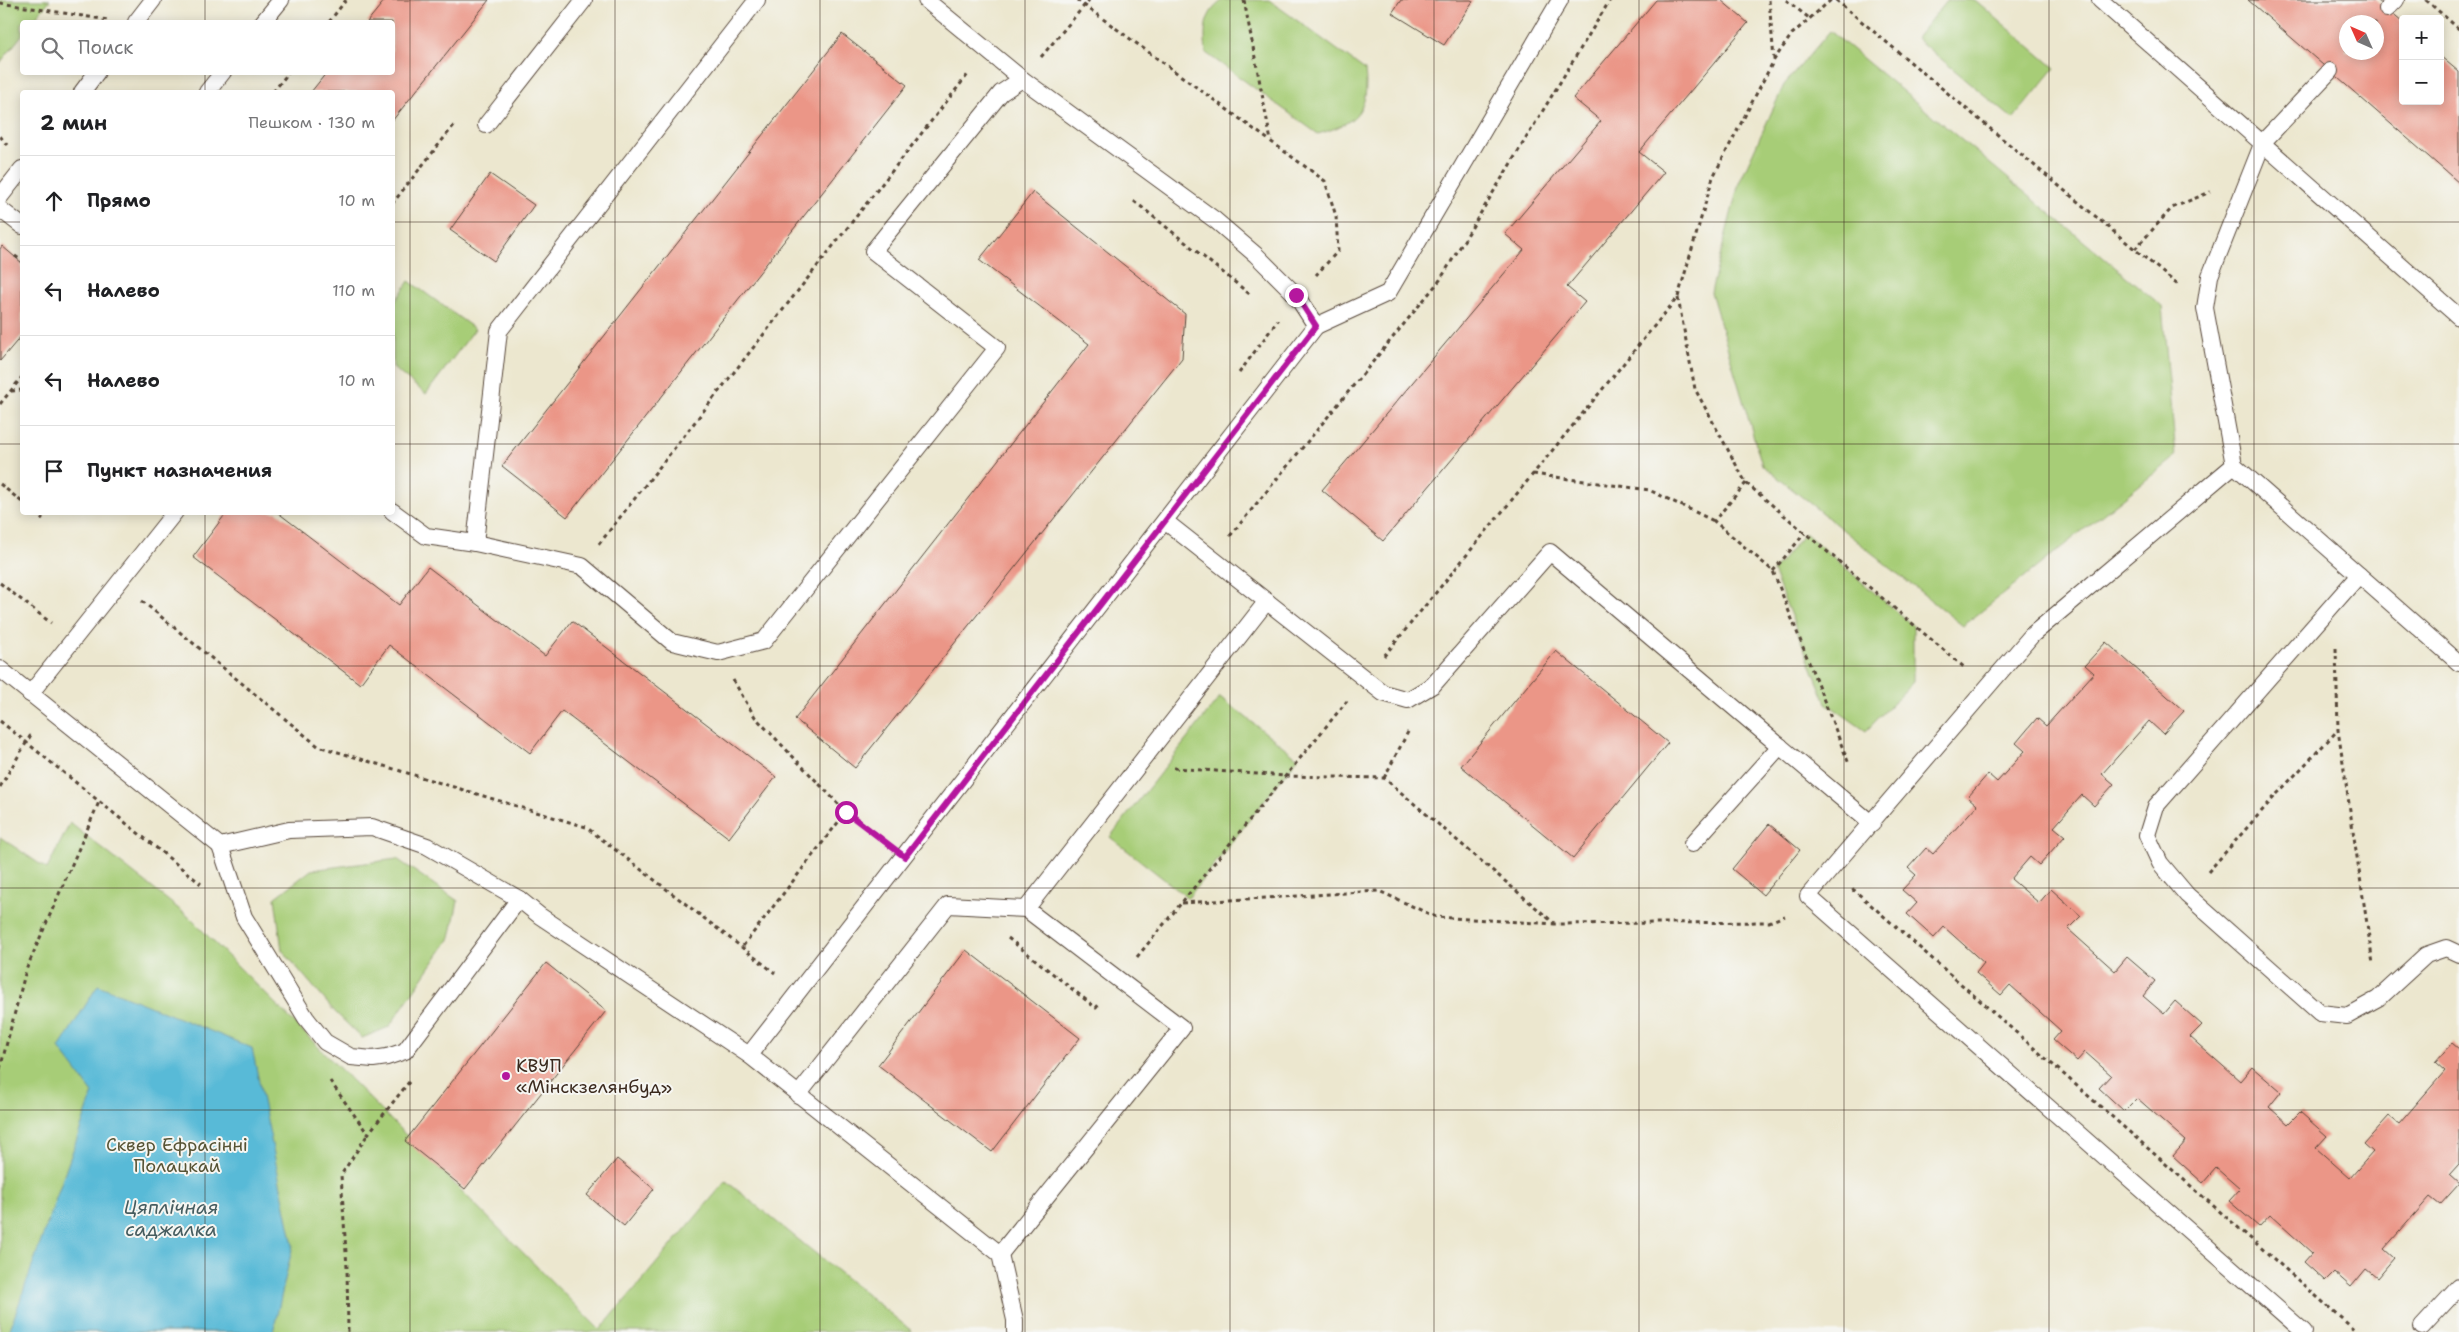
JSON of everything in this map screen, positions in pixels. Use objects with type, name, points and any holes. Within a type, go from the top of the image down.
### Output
[{"type":"lane","points":[[138,20],[153,0]]},
{"type":"lane","points":[[265,20],[281,0]]},
{"type":"lane","points":[[486,125],[584,0]]},
{"type":"lane","points":[[475,543],[499,331],[757,0]]},
{"type":"lane","points":[[926,0],[1022,79],[1215,220],[1256,255],[1296,295],[1316,326]]},
{"type":"lane","points":[[749,1056],[1166,522],[1316,326],[1388,293],[1560,0]]},
{"type":"lane","points":[[2100,0],[2459,317]]},
{"type":"lane","points":[[2330,70],[2263,142],[2210,276],[2205,308],[2234,465],[2459,663]]},
{"type":"lane","points":[[84,90],[95,75]]},
{"type":"lane","points":[[209,90],[221,75]]},
{"type":"lane","points":[[395,513],[426,536],[475,543],[582,566],[672,642],[718,654],[764,641],[997,348],[873,251],[1001,93],[1022,79]]},
{"type":"lane","points":[[0,198],[20,171]]},
{"type":"lane","points":[[0,209],[20,224]]},
{"type":"lane","points":[[2234,465],[2032,634],[1872,824],[1808,896],[2304,1332]]},
{"type":"lane","points":[[30,694],[173,515]]},
{"type":"lane","points":[[1166,522],[1383,693],[1408,700],[1433,685],[1550,552],[1872,824]]},
{"type":"lane","points":[[2359,575],[2156,806],[2147,835],[2160,863],[2187,895],[2320,1013],[2346,1016],[2378,999],[2426,955],[2446,948],[2459,954]]},
{"type":"lane","points":[[1026,909],[1267,601]]},
{"type":"lane","points":[[0,670],[220,846],[244,917],[306,1018],[325,1042],[350,1057],[386,1058],[405,1050],[519,899]]},
{"type":"lane","points":[[1692,844],[1780,746]]},
{"type":"lane","points":[[220,846],[289,830],[372,826],[427,846],[519,899],[540,916],[749,1056],[1000,1254],[1015,1320],[1015,1332]]},
{"type":"lane","points":[[798,1095],[948,905],[1026,909],[1182,1028],[1000,1254]]},
{"type":"lane","points":[[2422,1327],[2459,1288]]},
{"type":"path","points":[[331,20],[346,0]]},
{"type":"path","points":[[1077,0],[1325,181]]},
{"type":"path","points":[[1022,79],[1089,0]]},
{"type":"path","points":[[1244,0],[1272,142]]},
{"type":"path","points":[[1224,543],[1440,280],[1610,0]]},
{"type":"path","points":[[1769,0],[1774,60]]},
{"type":"path","points":[[1786,0],[1809,18]]},
{"type":"path","points":[[1005,936],[1096,1008],[1678,297],[1713,177],[1774,60],[1792,34],[1831,0]]},
{"type":"path","points":[[1836,0],[2205,308]]},
{"type":"path","points":[[2426,0],[2459,29]]},
{"type":"path","points":[[0,3],[111,20]]},
{"type":"path","points":[[276,90],[287,75]]},
{"type":"path","points":[[2135,249],[2172,208],[2210,192],[2215,185]]},
{"type":"path","points":[[1678,297],[1695,389],[1746,483],[1987,686]]},
{"type":"path","points":[[0,404],[20,380]]},
{"type":"path","points":[[11,391],[20,390]]},
{"type":"path","points":[[1533,474],[1649,490],[1714,522],[1773,571],[1850,768]]},
{"type":"path","points":[[1714,522],[1746,483]]},
{"type":"path","points":[[0,484],[20,500]]},
{"type":"path","points":[[38,515],[43,519]]},
{"type":"path","points":[[1773,571],[1805,533]]},
{"type":"path","points":[[0,583],[73,640]]},
{"type":"path","points":[[138,598],[318,746],[586,827],[743,946],[799,992]]},
{"type":"path","points":[[2334,605],[2338,730],[2378,999]]},
{"type":"path","points":[[718,654],[755,717],[846,812],[905,857]]},
{"type":"path","points":[[0,720],[208,890]]},
{"type":"path","points":[[2187,895],[2275,796],[2338,730]]},
{"type":"path","points":[[0,787],[25,741]]},
{"type":"path","points":[[1139,765],[1286,776],[1384,778],[1555,924]]},
{"type":"path","points":[[0,1070],[26,970],[99,802]]},
{"type":"path","points":[[743,946],[846,812]]},
{"type":"path","points":[[1182,903],[1379,891],[1436,917],[1555,924],[1769,922]]},
{"type":"path","points":[[329,1079],[368,1134]]},
{"type":"path","points":[[348,1332],[348,1268],[341,1175],[368,1134],[411,1080]]},
{"type":"green space","points":[[0,0],[50,0],[34,20],[20,20],[20,38],[0,63]]},
{"type":"green space","points":[[1223,0],[1269,0],[1365,70],[1365,96],[1358,113],[1342,125],[1318,134],[1206,53],[1206,23],[1216,5]]},
{"type":"green space","points":[[1947,0],[1975,0],[2055,68],[2013,119],[1916,38]]},
{"type":"green space","points":[[1830,31],[2162,306],[2176,456],[1963,626],[1762,465],[1711,292],[1739,183],[1784,85]]},
{"type":"green space","points":[[409,281],[475,329],[426,394],[395,370],[395,302]]},
{"type":"green space","points":[[1805,533],[1913,626],[1913,682],[1866,731],[1826,703],[1773,571]]},
{"type":"green space","points":[[1220,697],[1298,758],[1188,898],[1110,837]]},
{"type":"green space","name":"Сквер Ефрасінні Полацкай","points":[[70,823],[189,917],[600,1330],[726,1181],[913,1332],[0,1332],[0,837],[47,869]]},
{"type":"green space","points":[[397,859],[458,901],[450,938],[389,1027],[362,1038],[335,1012],[282,950],[275,898],[311,870]]},
{"type":"water","name":"Цяплічная саджалка","points":[[98,985],[252,1048],[293,1245],[273,1332],[9,1332],[93,1093],[59,1048]]},
{"type":"building","points":[[385,0],[489,0],[395,117],[395,90],[313,90],[325,75],[395,75],[395,20],[369,20]]},
{"type":"building","points":[[1401,0],[1473,1],[1444,45],[1392,13]]},
{"type":"building","points":[[1656,0],[1721,0],[1748,23],[1639,152],[1664,172],[1567,287],[1585,302],[1383,541],[1322,490],[1524,250],[1505,234],[1601,121],[1573,98]]},
{"type":"building","points":[[2248,0],[2376,0],[2399,20],[2399,105],[2444,105],[2444,59],[2459,72],[2459,183]]},
{"type":"building","points":[[842,34],[907,85],[567,517],[502,466]]},
{"type":"building","points":[[490,174],[534,205],[494,261],[450,230]]},
{"type":"building","points":[[1033,192],[1185,314],[1182,358],[855,768],[795,719],[1089,344],[979,260]]},
{"type":"building","points":[[2,246],[20,261],[20,337],[0,361],[0,249]]},
{"type":"building","points":[[225,515],[281,515],[399,605],[428,567],[545,656],[572,621],[776,777],[729,838],[562,711],[530,753],[389,645],[360,684],[193,557]]},
{"type":"building","points":[[2106,642],[2184,711],[2163,734],[2149,721],[2102,774],[2114,784],[2094,806],[2082,795],[2054,827],[2065,836],[2039,865],[2030,857],[2011,879],[2039,903],[2051,889],[2081,916],[2068,929],[2115,971],[2127,957],[2155,981],[2143,996],[2164,1014],[2175,1001],[2202,1025],[2190,1037],[2240,1081],[2252,1067],[2281,1092],[2269,1107],[2288,1124],[2300,1112],[2327,1136],[2316,1148],[2350,1178],[2373,1152],[2364,1144],[2389,1116],[2399,1124],[2445,1071],[2435,1062],[2452,1043],[2459,1049],[2459,1164],[2449,1175],[2459,1184],[2440,1205],[2430,1197],[2384,1249],[2394,1258],[2377,1278],[2366,1269],[2351,1287],[2334,1272],[2325,1281],[2304,1262],[2312,1253],[2270,1215],[2259,1227],[2229,1201],[2240,1189],[2216,1168],[2203,1183],[2173,1156],[2186,1141],[2137,1098],[2124,1111],[2099,1088],[2111,1075],[2085,1052],[2077,1061],[2053,1040],[2061,1031],[2010,985],[2001,995],[1976,973],[1984,963],[1944,927],[1934,938],[1907,914],[1917,903],[1902,890],[1916,875],[1908,868],[1926,848],[1933,854],[1977,805],[1968,797],[1988,774],[1997,782],[2025,751],[2016,743],[2037,718],[2046,726],[2094,673],[2085,665]]},
{"type":"building","points":[[1556,651],[1668,743],[1573,858],[1461,766]]},
{"type":"building","points":[[1769,824],[1800,850],[1763,895],[1732,869]]},
{"type":"building","points":[[966,950],[1080,1038],[992,1152],[878,1065]]},
{"type":"building","name":"КВУП «Мінскзелянбуд»","points":[[546,963],[606,1011],[465,1189],[405,1141]]},
{"type":"building","points":[[617,1159],[654,1189],[624,1226],[587,1195]]},
{"type":"place","name":"КВУП «Мінскзелянбуд»","points":[[506,1076]]},
{"type":"route","points":[[846,812],[905,857],[1316,326],[1296,295]]}]
